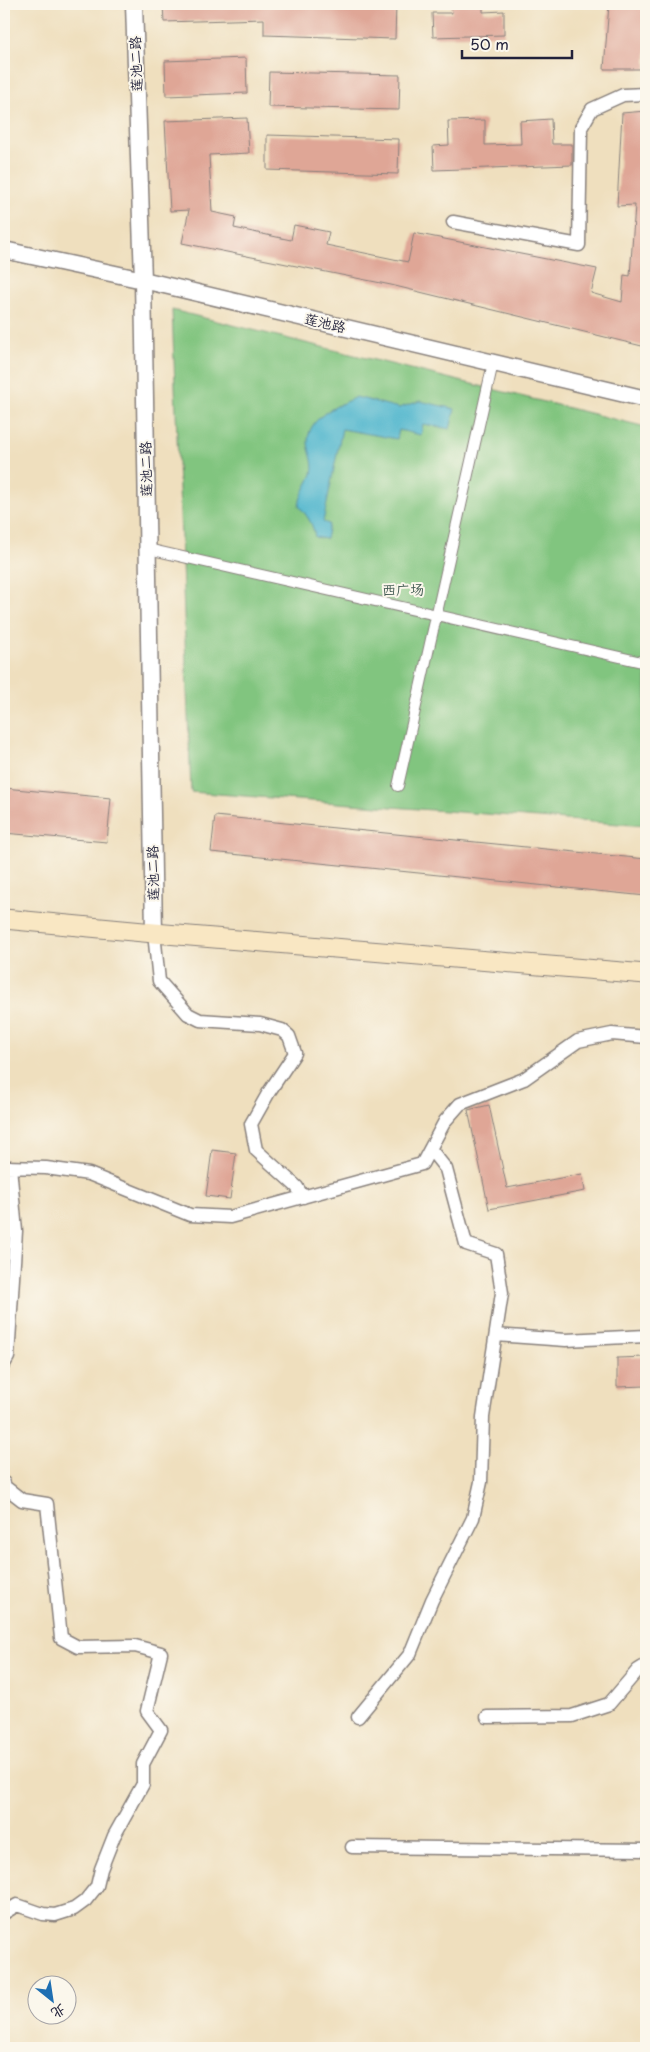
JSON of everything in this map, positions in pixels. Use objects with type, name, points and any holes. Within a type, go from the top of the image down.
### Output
[{"type":"main road","points":[[4,919],[154,934],[646,974]]},
{"type":"street","name":"莲池二路","points":[[134,4],[144,280],[154,934]]},
{"type":"street","points":[[453,222],[579,245],[581,128],[592,109],[623,95],[646,94]]},
{"type":"street","name":"莲池路","points":[[4,250],[144,280],[646,399]]},
{"type":"street","points":[[398,786],[493,363]]},
{"type":"street","points":[[148,549],[646,662]]},
{"type":"street","points":[[154,934],[159,981],[188,1014],[200,1020],[260,1024],[282,1030],[290,1036],[295,1053],[269,1092],[251,1124],[256,1150],[297,1187],[303,1197]]},
{"type":"street","points":[[4,1364],[8,1357],[16,1231],[7,1167],[46,1168],[89,1174],[190,1214],[230,1217],[422,1164],[445,1121],[460,1104],[524,1080],[578,1041],[612,1034],[646,1036]]},
{"type":"street","points":[[358,1717],[410,1654],[432,1600],[473,1518],[481,1482],[484,1417],[502,1293],[496,1254],[466,1244],[446,1169],[431,1150]]},
{"type":"street","points":[[496,1334],[566,1340],[646,1336]]},
{"type":"street","points":[[4,1482],[4,1486],[22,1500],[47,1504],[61,1638],[78,1647],[135,1646],[161,1653],[147,1711],[162,1730],[143,1764],[144,1784],[114,1836],[101,1869],[97,1886],[74,1909],[55,1915],[42,1914],[17,1905],[4,1913]]},
{"type":"street","points":[[486,1717],[572,1716],[609,1704],[638,1670],[646,1666]]},
{"type":"street","points":[[352,1847],[646,1850]]},
{"type":"green space","name":"西广场","points":[[172,310],[646,427],[646,826],[191,792]]},
{"type":"water","points":[[356,397],[399,408],[420,401],[455,409],[450,429],[423,424],[421,435],[399,430],[397,439],[342,429],[323,522],[329,524],[326,539],[315,537],[311,524],[299,506],[313,470],[308,443],[309,434],[312,426],[324,414]]},
{"type":"building","points":[[163,4],[396,4],[395,39],[264,35],[264,19],[164,22]]},
{"type":"building","points":[[451,4],[483,4],[483,12],[504,11],[504,35],[433,37],[432,13],[452,13]]},
{"type":"building","points":[[609,4],[646,4],[646,69],[604,69]]},
{"type":"building","points":[[246,58],[247,93],[166,96],[165,61]]},
{"type":"building","points":[[269,72],[400,75],[399,110],[268,107]]},
{"type":"building","points":[[646,111],[646,347],[391,285],[182,243],[189,210],[170,211],[165,121],[247,118],[249,153],[209,155],[212,212],[236,217],[234,228],[291,240],[294,225],[329,232],[326,245],[408,262],[414,233],[597,269],[591,293],[622,302],[624,275],[630,276],[635,205],[617,206],[622,113]]},
{"type":"building","points":[[551,119],[552,144],[572,144],[572,165],[434,170],[433,146],[449,145],[448,121],[485,120],[485,145],[521,144],[520,121]]},
{"type":"building","points":[[267,135],[399,139],[398,174],[267,170]]},
{"type":"building","points":[[4,788],[111,798],[107,842],[4,833]]},
{"type":"building","points":[[215,816],[646,859],[646,896],[211,852]]},
{"type":"building","points":[[489,1105],[507,1188],[582,1174],[585,1191],[489,1209],[468,1110]]},
{"type":"building","points":[[212,1150],[236,1153],[230,1199],[206,1196]]},
{"type":"building","points":[[646,1357],[646,1386],[617,1387],[617,1358]]}]
